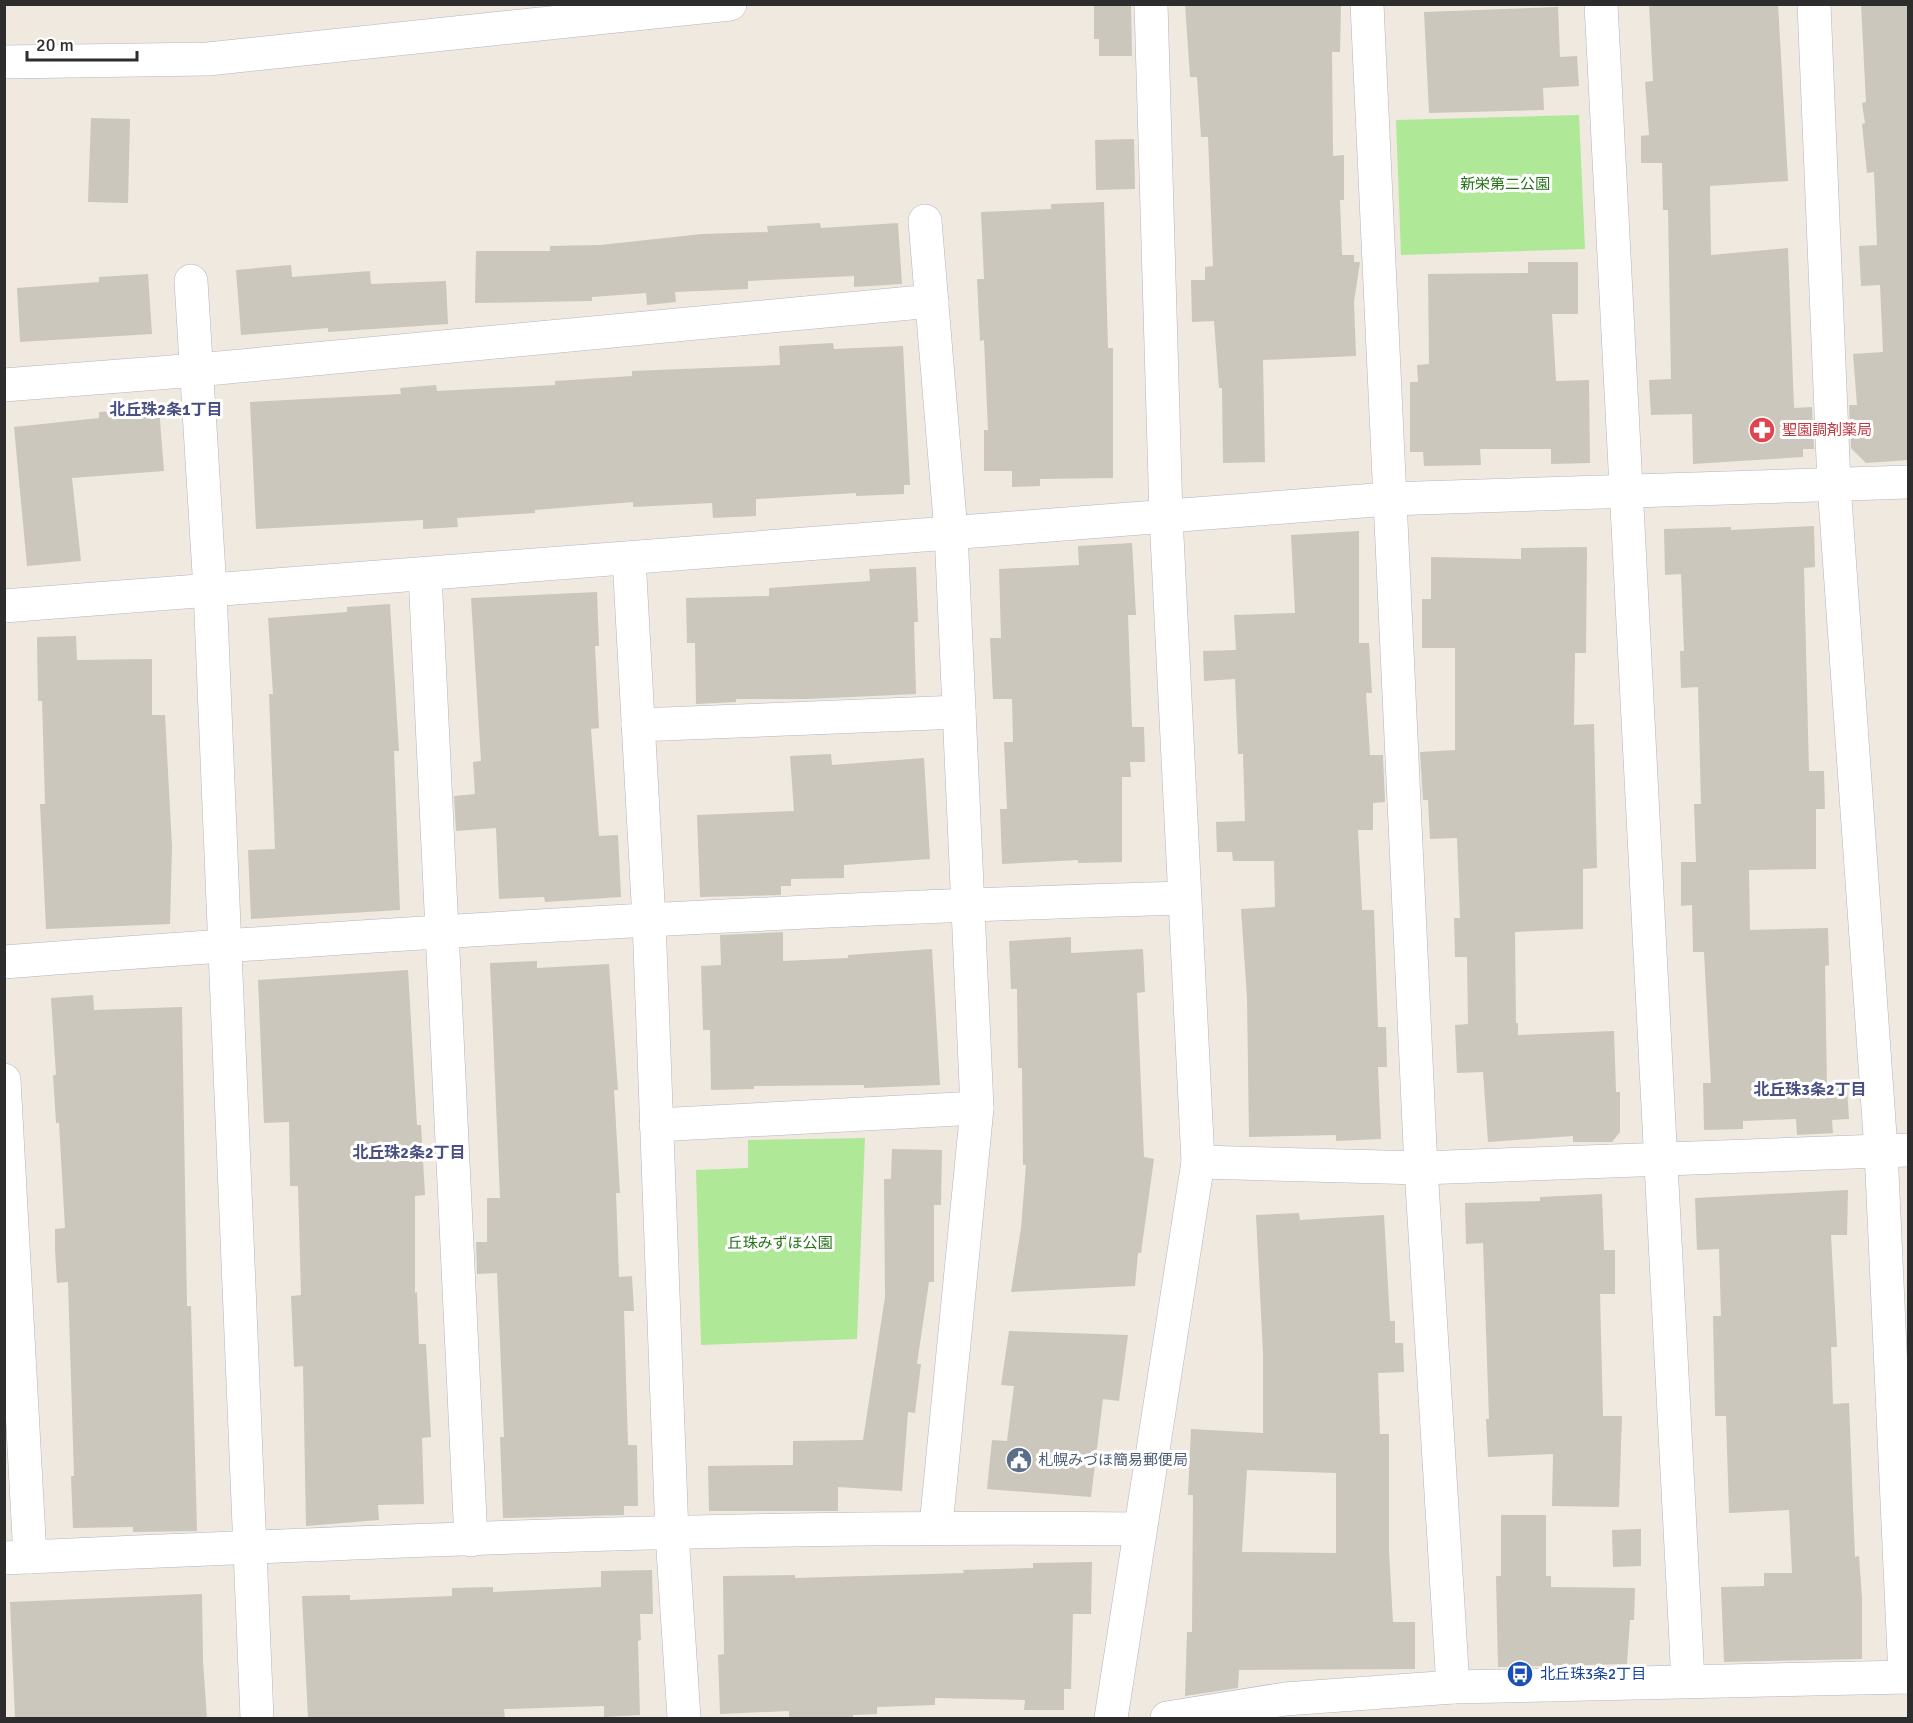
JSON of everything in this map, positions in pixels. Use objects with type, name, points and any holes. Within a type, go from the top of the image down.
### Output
[{"type":"street","points":[[4,62],[208,59],[730,4]]},
{"type":"street","points":[[1111,1719],[1198,1162],[1166,516],[1151,4]]},
{"type":"street","points":[[1367,4],[1388,499],[1422,1168],[1453,1687]]},
{"type":"street","points":[[1601,4],[1624,489],[1662,1160],[1688,1681]]},
{"type":"street","points":[[1167,1719],[1285,1699],[1453,1687],[1907,1677],[1895,1150],[1834,484],[1814,4]]},
{"type":"street","points":[[925,221],[951,532],[977,1108],[936,1526]]},
{"type":"street","points":[[191,281],[210,590],[258,1719]]},
{"type":"street","points":[[4,385],[197,370],[932,301]]},
{"type":"street","points":[[4,606],[1388,499],[1624,489],[1908,482]]},
{"type":"street","points":[[629,558],[649,920],[672,1534],[684,1719]]},
{"type":"street","points":[[425,574],[471,1540]]},
{"type":"street","points":[[638,724],[959,712]]},
{"type":"street","points":[[4,962],[442,930],[968,904],[1184,898]]},
{"type":"street","points":[[4,1080],[17,1557],[249,1546],[936,1526],[1139,1529]]},
{"type":"street","points":[[656,1125],[977,1108]]},
{"type":"street","points":[[1198,1162],[1422,1168],[1895,1150]]},
{"type":"green space","name":"新栄第二公園","points":[[1579,115],[1585,249],[1401,255],[1396,120]]},
{"type":"green space","name":"丘珠みずほ公園","points":[[865,1138],[857,1339],[701,1345],[696,1170],[748,1168],[748,1140]]},
{"type":"building","points":[[1131,4],[1132,56],[1099,56],[1099,39],[1094,39],[1094,6]]},
{"type":"building","points":[[1185,4],[1341,5],[1340,52],[1332,52],[1333,156],[1344,155],[1344,200],[1340,200],[1342,255],[1354,255],[1354,262],[1360,262],[1354,302],[1356,356],[1263,360],[1265,462],[1223,463],[1222,388],[1219,388],[1214,321],[1192,322],[1191,280],[1205,280],[1205,267],[1213,266],[1208,137],[1201,137],[1197,77],[1190,77]]},
{"type":"building","points":[[1649,4],[1778,4],[1788,181],[1710,186],[1711,255],[1788,248],[1794,408],[1812,407],[1814,449],[1803,449],[1803,457],[1693,464],[1692,414],[1651,415],[1649,380],[1671,379],[1668,210],[1663,210],[1662,163],[1641,163],[1641,136],[1649,135],[1645,82],[1653,81]]},
{"type":"building","points":[[1861,4],[1908,4],[1908,460],[1866,463],[1851,448],[1849,405],[1857,405],[1853,354],[1883,352],[1880,285],[1861,286],[1859,246],[1877,245],[1874,172],[1867,173],[1862,124],[1865,123],[1862,103],[1866,102]]},
{"type":"building","points":[[1558,7],[1560,57],[1577,56],[1579,86],[1543,88],[1544,110],[1429,113],[1424,12]]},
{"type":"building","points":[[91,118],[130,119],[128,203],[88,202]]},
{"type":"building","points":[[1134,139],[1135,189],[1096,190],[1095,140]]},
{"type":"building","points":[[1104,202],[1108,348],[1113,348],[1113,478],[1040,479],[1040,486],[1012,487],[1012,471],[984,471],[984,430],[988,430],[984,340],[980,341],[977,279],[984,279],[981,212],[1051,209],[1051,204]]},
{"type":"building","points":[[820,223],[821,228],[898,223],[902,284],[854,287],[854,276],[748,281],[748,289],[675,292],[676,302],[647,305],[646,293],[592,297],[592,301],[475,303],[476,251],[550,251],[550,246],[600,245],[702,234],[768,232],[767,226]]},
{"type":"building","points":[[1528,262],[1578,262],[1578,314],[1552,314],[1556,381],[1589,380],[1590,463],[1551,464],[1551,449],[1480,449],[1481,465],[1424,466],[1423,452],[1410,452],[1410,382],[1418,382],[1417,365],[1429,364],[1428,274],[1528,273]]},
{"type":"building","points":[[291,265],[292,277],[370,271],[371,284],[446,281],[448,324],[328,332],[328,328],[241,335],[236,270]]},
{"type":"building","points":[[148,274],[152,334],[20,342],[17,288],[99,282],[99,277]]},
{"type":"building","points":[[833,343],[834,349],[903,346],[910,485],[904,485],[904,494],[856,496],[856,493],[756,499],[756,516],[713,518],[712,503],[633,507],[633,502],[535,510],[535,513],[457,518],[458,527],[423,529],[423,520],[256,529],[250,402],[401,394],[400,388],[436,385],[437,391],[555,385],[555,381],[632,376],[632,371],[780,365],[779,346]]},
{"type":"building","points":[[159,408],[164,471],[72,478],[81,561],[27,566],[14,427],[99,418],[99,412]]},
{"type":"building","points":[[1814,526],[1815,567],[1804,568],[1809,771],[1824,771],[1825,809],[1816,809],[1816,869],[1749,870],[1750,930],[1828,928],[1829,965],[1825,966],[1827,1089],[1847,1088],[1849,1119],[1832,1120],[1833,1133],[1797,1135],[1796,1119],[1743,1121],[1743,1129],[1704,1130],[1703,1083],[1711,1083],[1704,952],[1693,952],[1692,905],[1681,906],[1681,862],[1696,862],[1694,804],[1701,804],[1698,687],[1681,688],[1680,651],[1684,651],[1681,574],[1665,575],[1664,529],[1731,527],[1731,530]]},
{"type":"building","points":[[1359,531],[1359,643],[1369,643],[1372,693],[1366,693],[1370,755],[1383,755],[1385,802],[1373,803],[1373,830],[1358,830],[1362,910],[1374,910],[1378,1027],[1386,1027],[1387,1067],[1378,1067],[1381,1139],[1336,1141],[1336,1135],[1249,1137],[1247,998],[1241,909],[1275,907],[1274,861],[1233,861],[1232,852],[1217,852],[1216,822],[1245,821],[1243,754],[1238,754],[1235,679],[1204,681],[1203,651],[1236,650],[1234,615],[1295,613],[1291,535]]},
{"type":"building","points":[[1132,543],[1136,615],[1128,615],[1132,727],[1144,727],[1145,762],[1130,762],[1131,777],[1122,777],[1122,862],[1078,863],[1078,860],[1002,864],[1000,809],[1007,809],[1004,742],[1013,742],[1012,699],[993,699],[990,638],[1001,638],[999,569],[1079,565],[1078,546]]},
{"type":"building","points":[[1587,547],[1586,653],[1575,653],[1574,725],[1594,724],[1597,868],[1583,869],[1583,929],[1515,932],[1516,1023],[1518,1023],[1518,1035],[1614,1031],[1616,1092],[1620,1092],[1620,1132],[1612,1142],[1573,1142],[1573,1136],[1488,1142],[1483,1072],[1457,1073],[1455,1025],[1468,1024],[1467,957],[1455,957],[1454,918],[1460,918],[1457,838],[1430,839],[1428,800],[1423,800],[1420,752],[1455,750],[1455,648],[1422,648],[1422,599],[1431,599],[1431,557],[1521,559],[1521,548]]},
{"type":"building","points":[[916,567],[918,622],[914,622],[916,694],[807,699],[736,699],[736,702],[696,704],[695,643],[687,643],[686,598],[769,596],[769,588],[870,581],[869,569]]},
{"type":"building","points":[[597,592],[599,646],[595,646],[599,728],[591,729],[599,836],[618,835],[621,897],[545,902],[544,897],[499,899],[496,828],[456,831],[454,796],[475,794],[473,762],[481,761],[471,598]]},
{"type":"building","points":[[390,604],[399,751],[394,751],[400,910],[251,919],[248,850],[275,849],[269,694],[273,694],[268,618],[347,612],[347,607]]},
{"type":"building","points":[[76,636],[77,660],[152,659],[152,715],[165,715],[172,847],[170,924],[46,929],[40,804],[45,804],[42,701],[38,701],[37,637]]},
{"type":"building","points":[[831,754],[832,765],[924,758],[930,859],[844,865],[844,878],[791,879],[791,886],[781,886],[781,895],[700,897],[697,815],[794,811],[790,756]]},
{"type":"building","points":[[783,932],[783,961],[848,958],[848,955],[932,949],[940,1085],[864,1088],[864,1085],[754,1086],[754,1089],[711,1090],[710,1030],[703,1030],[701,966],[721,965],[720,935]]},
{"type":"building","points":[[1071,937],[1071,953],[1143,949],[1145,992],[1137,993],[1144,1157],[1154,1159],[1141,1253],[1138,1253],[1135,1286],[1011,1292],[1021,1228],[1026,1165],[1023,1165],[1022,1068],[1018,1068],[1017,989],[1011,989],[1009,941]]},
{"type":"building","points":[[537,961],[537,968],[609,964],[618,1090],[614,1090],[620,1193],[616,1193],[619,1277],[632,1276],[634,1311],[624,1311],[628,1445],[637,1445],[638,1506],[624,1506],[624,1515],[503,1518],[500,1437],[504,1437],[497,1273],[477,1274],[476,1242],[487,1242],[487,1198],[500,1198],[490,963]]},
{"type":"building","points":[[408,970],[417,1125],[421,1125],[425,1195],[415,1196],[415,1293],[417,1292],[419,1344],[426,1344],[431,1437],[422,1438],[424,1504],[378,1505],[379,1520],[306,1526],[303,1366],[294,1367],[291,1296],[301,1295],[298,1186],[290,1186],[289,1122],[264,1123],[258,980]]},
{"type":"building","points":[[93,995],[94,1010],[182,1007],[187,1306],[191,1306],[197,1531],[133,1532],[133,1527],[73,1528],[71,1476],[74,1476],[68,1282],[57,1283],[55,1250],[55,1229],[65,1228],[59,1123],[56,1123],[53,1075],[56,1075],[51,998]]},
{"type":"building","points":[[892,1149],[942,1150],[941,1205],[934,1205],[934,1282],[929,1282],[917,1364],[921,1364],[915,1413],[908,1412],[902,1491],[838,1487],[838,1511],[709,1511],[708,1466],[793,1465],[793,1441],[863,1440],[885,1297],[884,1179],[891,1179]]},
{"type":"building","points":[[1848,1190],[1847,1235],[1831,1235],[1837,1347],[1831,1347],[1833,1404],[1849,1403],[1855,1557],[1859,1556],[1862,1598],[1862,1659],[1724,1662],[1721,1587],[1764,1586],[1764,1573],[1792,1573],[1789,1510],[1729,1513],[1726,1416],[1715,1416],[1713,1316],[1721,1316],[1719,1249],[1697,1250],[1695,1198]]},
{"type":"building","points":[[1602,1194],[1604,1250],[1615,1250],[1615,1294],[1600,1294],[1603,1416],[1622,1416],[1619,1507],[1552,1506],[1553,1454],[1488,1457],[1486,1419],[1489,1419],[1483,1243],[1466,1244],[1465,1203],[1540,1201],[1540,1197]]},
{"type":"building","points":[[1299,1213],[1300,1220],[1384,1215],[1390,1321],[1395,1321],[1395,1343],[1403,1343],[1404,1372],[1378,1373],[1380,1434],[1389,1434],[1389,1551],[1393,1622],[1415,1622],[1415,1669],[1239,1670],[1238,1688],[1185,1696],[1187,1632],[1192,1632],[1193,1495],[1188,1495],[1191,1429],[1263,1433],[1263,1353],[1256,1215]],"holes":[[[1247,1470],[1336,1473],[1336,1553],[1242,1552]]]},
{"type":"building","points":[[1009,1331],[1128,1335],[1119,1401],[1103,1399],[1091,1497],[987,1489],[992,1440],[1007,1441],[1014,1386],[1001,1385]]},
{"type":"building","points":[[1501,1515],[1546,1515],[1546,1576],[1551,1576],[1551,1587],[1635,1588],[1634,1620],[1630,1620],[1627,1664],[1498,1667],[1496,1576],[1501,1576]]},
{"type":"building","points":[[1641,1529],[1641,1566],[1613,1567],[1612,1530]]},
{"type":"building","points":[[1092,1562],[1091,1614],[1073,1614],[1071,1689],[1064,1689],[1064,1710],[1024,1710],[1025,1700],[935,1698],[935,1705],[877,1707],[877,1714],[853,1715],[853,1717],[789,1718],[789,1711],[720,1714],[718,1655],[724,1654],[723,1576],[795,1575],[795,1578],[964,1573],[963,1570],[1033,1568],[1033,1563]]},
{"type":"building","points":[[652,1570],[653,1614],[640,1614],[641,1640],[638,1641],[640,1715],[604,1717],[604,1706],[504,1709],[505,1719],[308,1719],[302,1596],[350,1595],[350,1600],[452,1596],[452,1588],[493,1587],[493,1592],[601,1587],[601,1571]]},
{"type":"building","points":[[202,1594],[207,1719],[15,1719],[10,1602]]},
{"type":"place","name":"聖園調剤薬局","points":[[1762,430]]},
{"type":"place","name":"札幌みづほ簡易郵便局","points":[[1019,1460]]},
{"type":"place","name":"北丘珠3条2丁目","points":[[1520,1674]]},
{"type":"district","name":"北丘珠2条1丁目","points":[[166,410]]},
{"type":"district","name":"北丘珠3条2丁目","points":[[1810,1090]]},
{"type":"district","name":"北丘珠2条2丁目","points":[[409,1153]]}]
